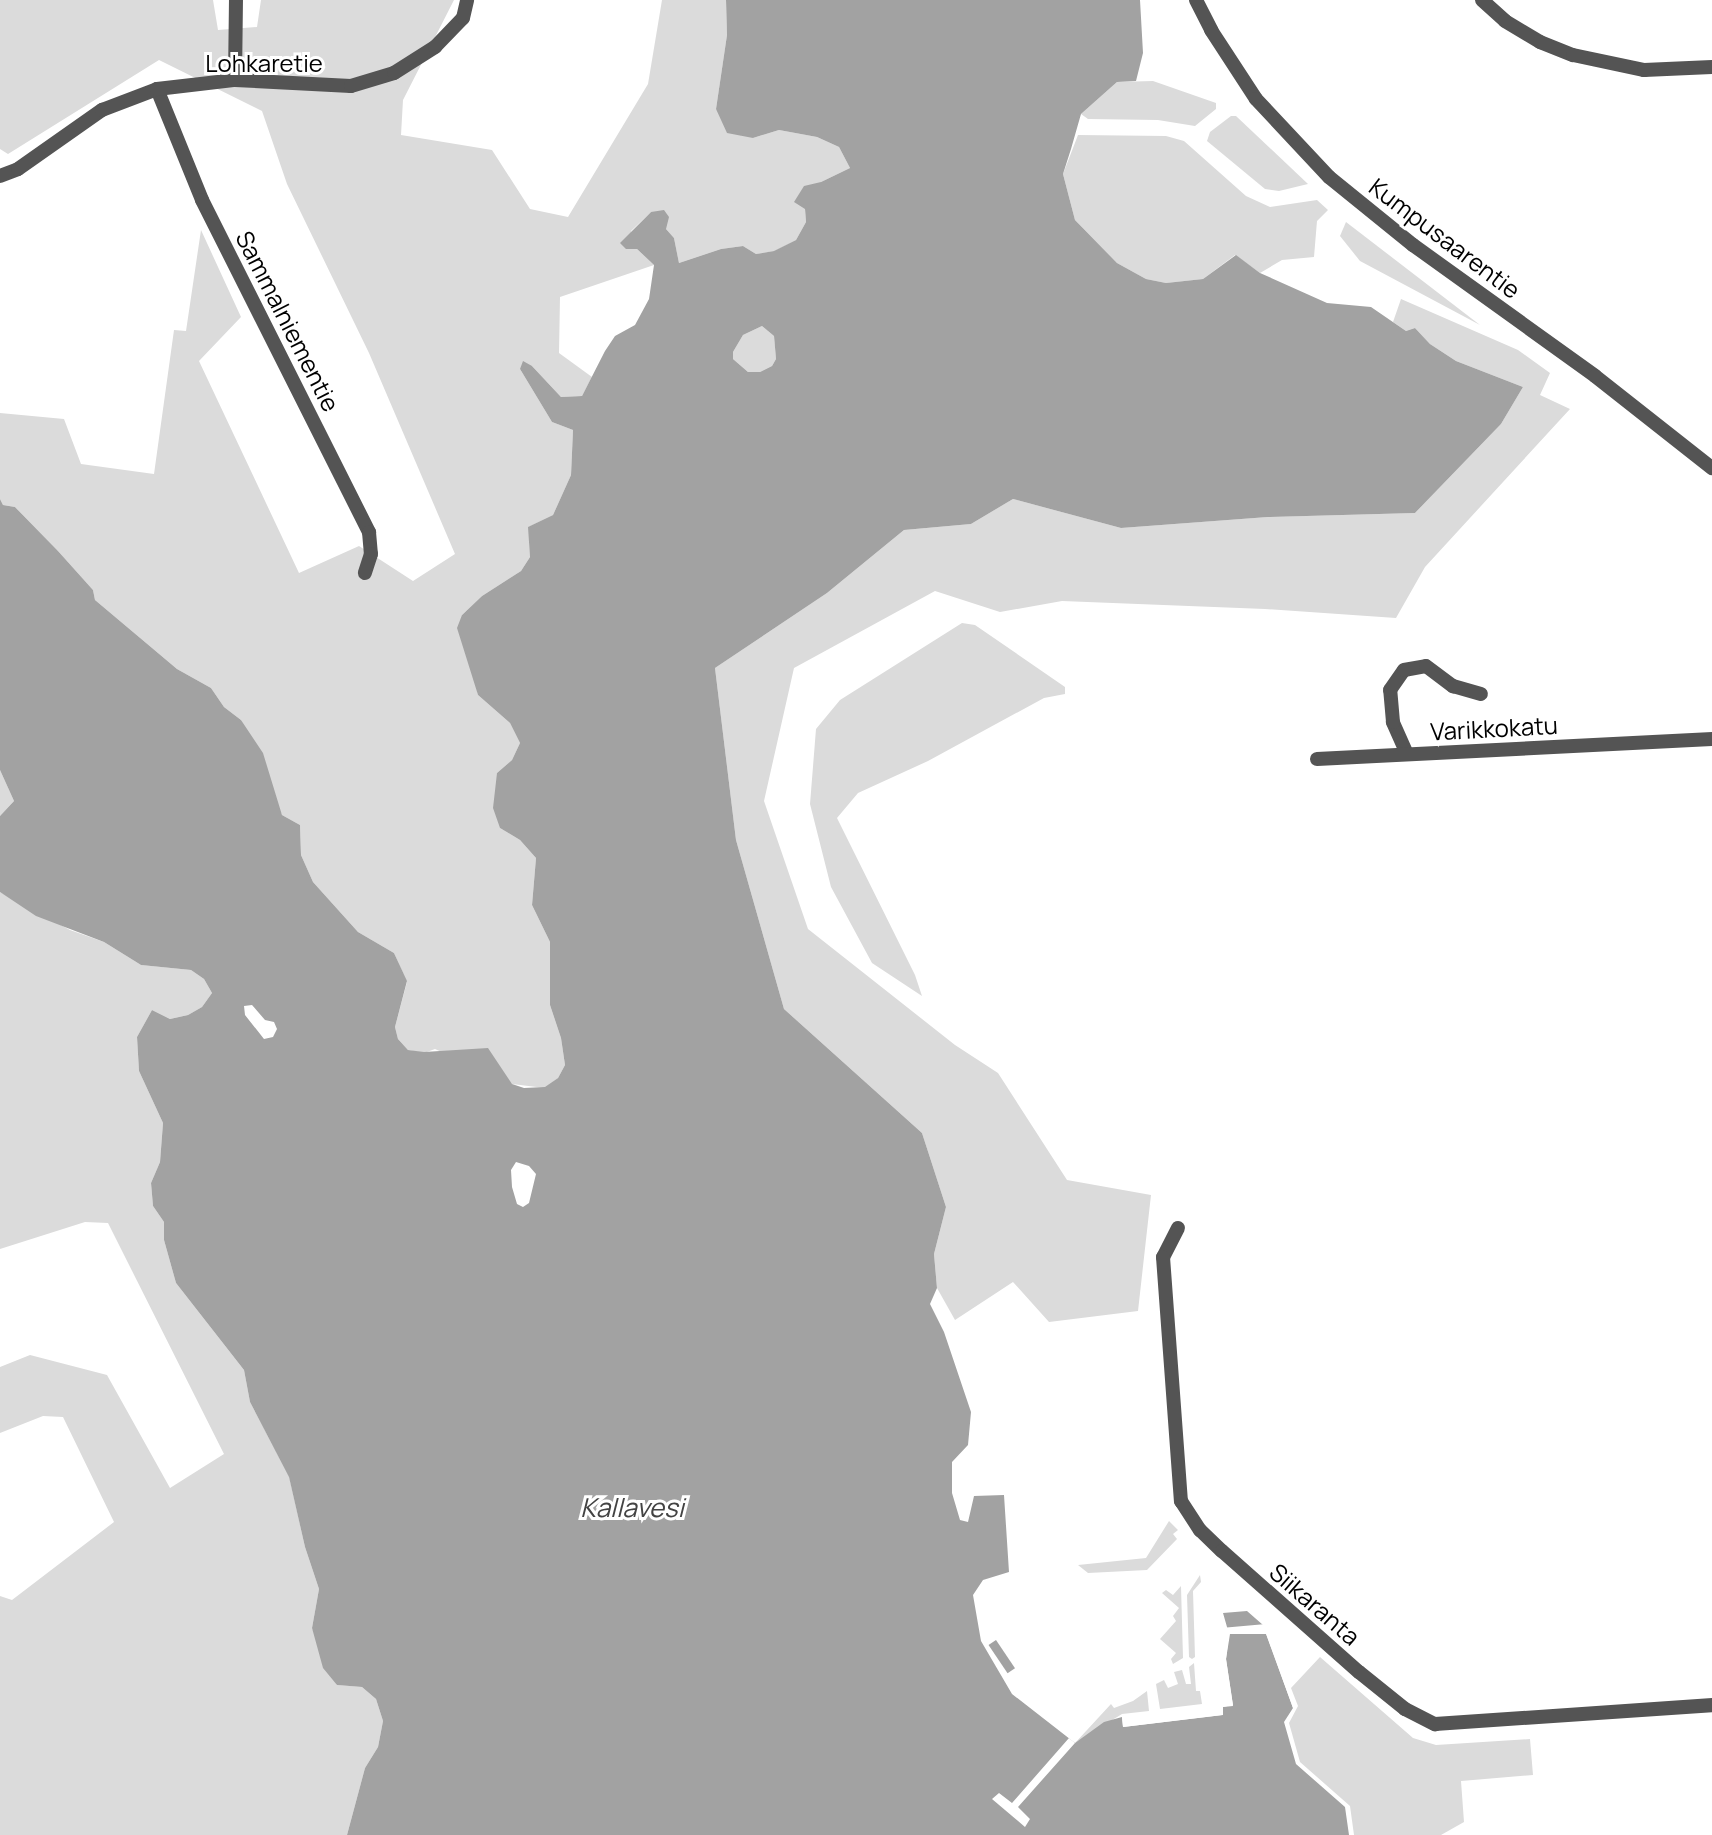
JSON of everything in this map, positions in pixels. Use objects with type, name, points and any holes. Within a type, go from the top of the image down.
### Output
[{"type":"street","points":[[235,80],[236,0]]},
{"type":"street","name":"Lohkaretie","points":[[0,176],[18,169],[102,110],[157,89],[235,80],[351,86],[394,73],[435,47],[463,18],[467,0]]},
{"type":"street","name":"Kumpusaarentie","points":[[1196,0],[1211,30],[1256,99],[1329,177],[1413,245],[1595,376],[1712,468]]},
{"type":"street","points":[[1482,0],[1505,21],[1540,42],[1573,55],[1644,70],[1712,67]]},
{"type":"street","name":"Sammalniementie","points":[[157,89],[202,200],[369,532],[371,554],[365,573]]},
{"type":"street","name":"Varikkokatu","points":[[1481,694],[1453,686],[1426,666],[1404,670],[1390,690],[1393,722],[1407,754],[1712,739]]},
{"type":"street","points":[[1317,759],[1407,754]]},
{"type":"street","name":"Siikaranta","points":[[1178,1228],[1163,1257],[1181,1501],[1200,1530],[1222,1551],[1359,1672],[1405,1709],[1435,1724],[1712,1705]]},
{"type":"shaded area","points":[[0,0],[213,0],[218,30],[257,27],[261,0],[454,0],[403,100],[401,135],[492,150],[530,209],[568,217],[648,84],[662,0],[726,0],[727,35],[716,109],[753,138],[779,130],[817,137],[839,147],[850,168],[821,182],[805,209],[806,222],[796,240],[775,251],[756,254],[743,246],[721,249],[679,263],[674,238],[651,212],[631,231],[637,249],[654,265],[560,297],[559,353],[592,377],[582,396],[561,397],[532,366],[520,369],[552,422],[573,430],[571,475],[553,515],[529,527],[530,557],[521,571],[482,596],[462,615],[478,695],[510,723],[520,743],[512,760],[497,773],[500,828],[520,840],[536,858],[532,905],[550,942],[550,1005],[561,1038],[565,1065],[558,1078],[545,1088],[512,1084],[435,1049],[424,1053],[408,1050],[398,1039],[395,1027],[407,982],[394,953],[358,932],[313,882],[301,855],[300,825],[282,815],[241,720],[224,707],[211,688],[177,669],[95,600],[93,590],[58,551],[15,507],[3,505],[0,499],[0,413],[64,419],[81,464],[154,474],[174,330],[186,331],[201,230],[241,317],[199,361],[299,573],[359,546],[413,581],[455,554],[369,353],[287,184],[262,111],[159,60],[8,154],[0,149]]},
{"type":"shaded area","points":[[1153,81],[1216,103],[1216,109],[1195,126],[1158,120],[1088,119],[1081,114],[1117,82]]},
{"type":"shaded area","points":[[1231,116],[1236,116],[1308,184],[1279,191],[1265,189],[1207,141],[1210,132]]},
{"type":"shaded area","points":[[1078,135],[1166,136],[1184,141],[1246,196],[1270,207],[1317,200],[1328,210],[1317,221],[1314,257],[1282,260],[1260,273],[1235,255],[1203,279],[1166,283],[1146,279],[1117,263],[1075,220],[1063,174]]},
{"type":"shaded area","points":[[1346,222],[1480,325],[1360,261],[1340,236]]},
{"type":"shaded area","points":[[1401,299],[1518,350],[1550,373],[1540,395],[1570,409],[1425,567],[1396,618],[1062,601],[1000,612],[935,591],[794,668],[764,801],[808,929],[955,1045],[998,1073],[1067,1180],[1151,1195],[1138,1311],[1049,1322],[1013,1282],[955,1320],[937,1288],[934,1254],[946,1207],[922,1133],[784,1009],[736,840],[715,668],[827,593],[904,530],[971,524],[1013,499],[1121,528],[1268,517],[1415,513],[1501,424],[1523,387],[1456,361],[1430,344],[1415,328],[1406,331],[1393,322]]},
{"type":"shaded area","points":[[762,326],[774,336],[776,359],[772,366],[760,372],[748,372],[733,359],[733,352],[743,335]]},
{"type":"shaded area","points":[[962,623],[975,625],[1065,687],[1065,694],[1044,698],[928,761],[858,793],[837,818],[915,975],[922,996],[872,963],[831,887],[810,804],[816,729],[840,700]]},
{"type":"shaded area","points":[[0,770],[14,801],[0,816]]},
{"type":"shaded area","points":[[0,892],[70,930],[104,942],[141,965],[191,970],[204,979],[212,993],[202,1007],[188,1015],[170,1019],[152,1010],[137,1037],[139,1071],[163,1123],[160,1162],[151,1183],[153,1206],[164,1222],[164,1240],[176,1283],[244,1370],[250,1402],[289,1476],[305,1547],[319,1589],[312,1628],[337,1685],[362,1687],[376,1699],[383,1721],[378,1747],[365,1768],[347,1835],[0,1835],[0,1596],[12,1600],[114,1522],[63,1417],[43,1416],[0,1433],[0,1367],[30,1355],[107,1375],[170,1488],[224,1454],[108,1223],[85,1222],[0,1249]]},
{"type":"shaded area","points":[[1169,1521],[1178,1530],[1173,1534],[1177,1539],[1147,1570],[1088,1573],[1078,1565],[1146,1558]]},
{"type":"shaded area","points":[[1200,1575],[1201,1582],[1193,1591],[1195,1657],[1192,1659],[1189,1657],[1187,1595]]},
{"type":"shaded area","points":[[1181,1586],[1183,1658],[1173,1664],[1171,1659],[1176,1653],[1160,1639],[1176,1621],[1173,1616],[1179,1608],[1162,1593],[1166,1590],[1173,1595]]},
{"type":"shaded area","points":[[1320,1657],[1413,1738],[1436,1745],[1530,1739],[1533,1775],[1461,1781],[1464,1822],[1441,1835],[1354,1835],[1350,1806],[1300,1762],[1289,1723],[1298,1706],[1291,1688]]},
{"type":"shaded area","points":[[1194,1663],[1196,1691],[1200,1691],[1202,1704],[1160,1709],[1156,1684],[1164,1680],[1168,1688],[1178,1684],[1174,1672],[1182,1670],[1186,1684],[1191,1684],[1189,1667]]},
{"type":"shaded area","points":[[1147,1691],[1149,1711],[1122,1714],[1075,1743],[1111,1704],[1114,1708],[1133,1701]]},
{"type":"water","name":"Kallavesi","points":[[726,0],[1140,0],[1143,53],[1136,81],[1117,82],[1081,114],[1063,174],[1075,220],[1117,263],[1146,279],[1166,283],[1203,279],[1236,255],[1260,273],[1327,303],[1371,307],[1406,331],[1415,328],[1430,344],[1456,361],[1523,387],[1501,424],[1415,513],[1268,517],[1121,528],[1013,499],[971,524],[904,530],[827,593],[715,668],[736,840],[784,1009],[922,1133],[946,1207],[934,1254],[937,1288],[930,1304],[944,1332],[971,1412],[968,1445],[952,1462],[952,1493],[960,1520],[968,1522],[974,1496],[1004,1495],[1009,1572],[983,1580],[973,1595],[981,1641],[1012,1694],[1075,1743],[1104,1722],[1122,1717],[1123,1727],[1222,1715],[1222,1707],[1233,1705],[1226,1659],[1229,1634],[1223,1613],[1247,1611],[1263,1625],[1293,1708],[1284,1722],[1296,1764],[1345,1807],[1349,1835],[347,1835],[365,1768],[378,1747],[383,1721],[376,1699],[362,1687],[337,1685],[323,1668],[312,1628],[319,1589],[305,1547],[289,1477],[250,1402],[244,1370],[176,1283],[164,1240],[164,1222],[153,1206],[151,1183],[160,1162],[163,1123],[139,1071],[137,1037],[152,1010],[170,1019],[188,1015],[202,1007],[212,993],[204,979],[191,970],[141,965],[104,942],[36,916],[0,892],[0,816],[14,801],[0,770],[0,499],[3,505],[15,507],[58,551],[93,590],[95,600],[177,669],[211,688],[224,707],[241,720],[263,753],[282,815],[300,825],[301,855],[313,882],[358,932],[394,953],[407,981],[395,1027],[398,1039],[408,1050],[488,1048],[512,1084],[524,1088],[545,1087],[558,1078],[565,1065],[561,1038],[550,1005],[550,942],[532,905],[536,858],[520,840],[500,828],[493,808],[497,773],[512,760],[520,743],[510,723],[478,695],[457,628],[462,615],[482,596],[521,571],[530,557],[528,527],[553,515],[571,475],[573,430],[552,422],[520,369],[523,361],[532,366],[561,397],[582,396],[615,336],[635,325],[649,299],[654,265],[637,249],[626,249],[620,243],[651,212],[664,210],[669,217],[666,229],[674,238],[679,263],[721,249],[743,246],[756,254],[774,251],[796,240],[806,222],[805,209],[794,202],[804,186],[821,182],[850,168],[839,147],[817,137],[779,130],[753,138],[727,133],[716,109],[727,35]],"holes":[[[762,326],[774,336],[776,359],[772,366],[760,372],[748,372],[733,359],[733,352],[743,335]],[[252,1005],[265,1020],[274,1022],[277,1029],[273,1037],[264,1039],[245,1015],[244,1006]],[[516,1162],[529,1166],[536,1174],[529,1203],[523,1207],[517,1204],[511,1170]]]},
{"type":"water","points":[[996,1640],[1015,1668],[1008,1673],[989,1645]]},
{"type":"pier","points":[[1266,1624],[1297,1707],[1293,1708],[1266,1634],[1230,1634],[1226,1659],[1233,1706],[1223,1707],[1223,1715],[1123,1727],[1122,1717],[1126,1716],[1127,1723],[1219,1712],[1221,1703],[1229,1702],[1222,1659],[1225,1635],[1221,1628]]},
{"type":"pier","points":[[1069,1738],[1075,1743],[1018,1807],[1030,1819],[1025,1827],[992,1799],[999,1793],[1012,1803]]}]
